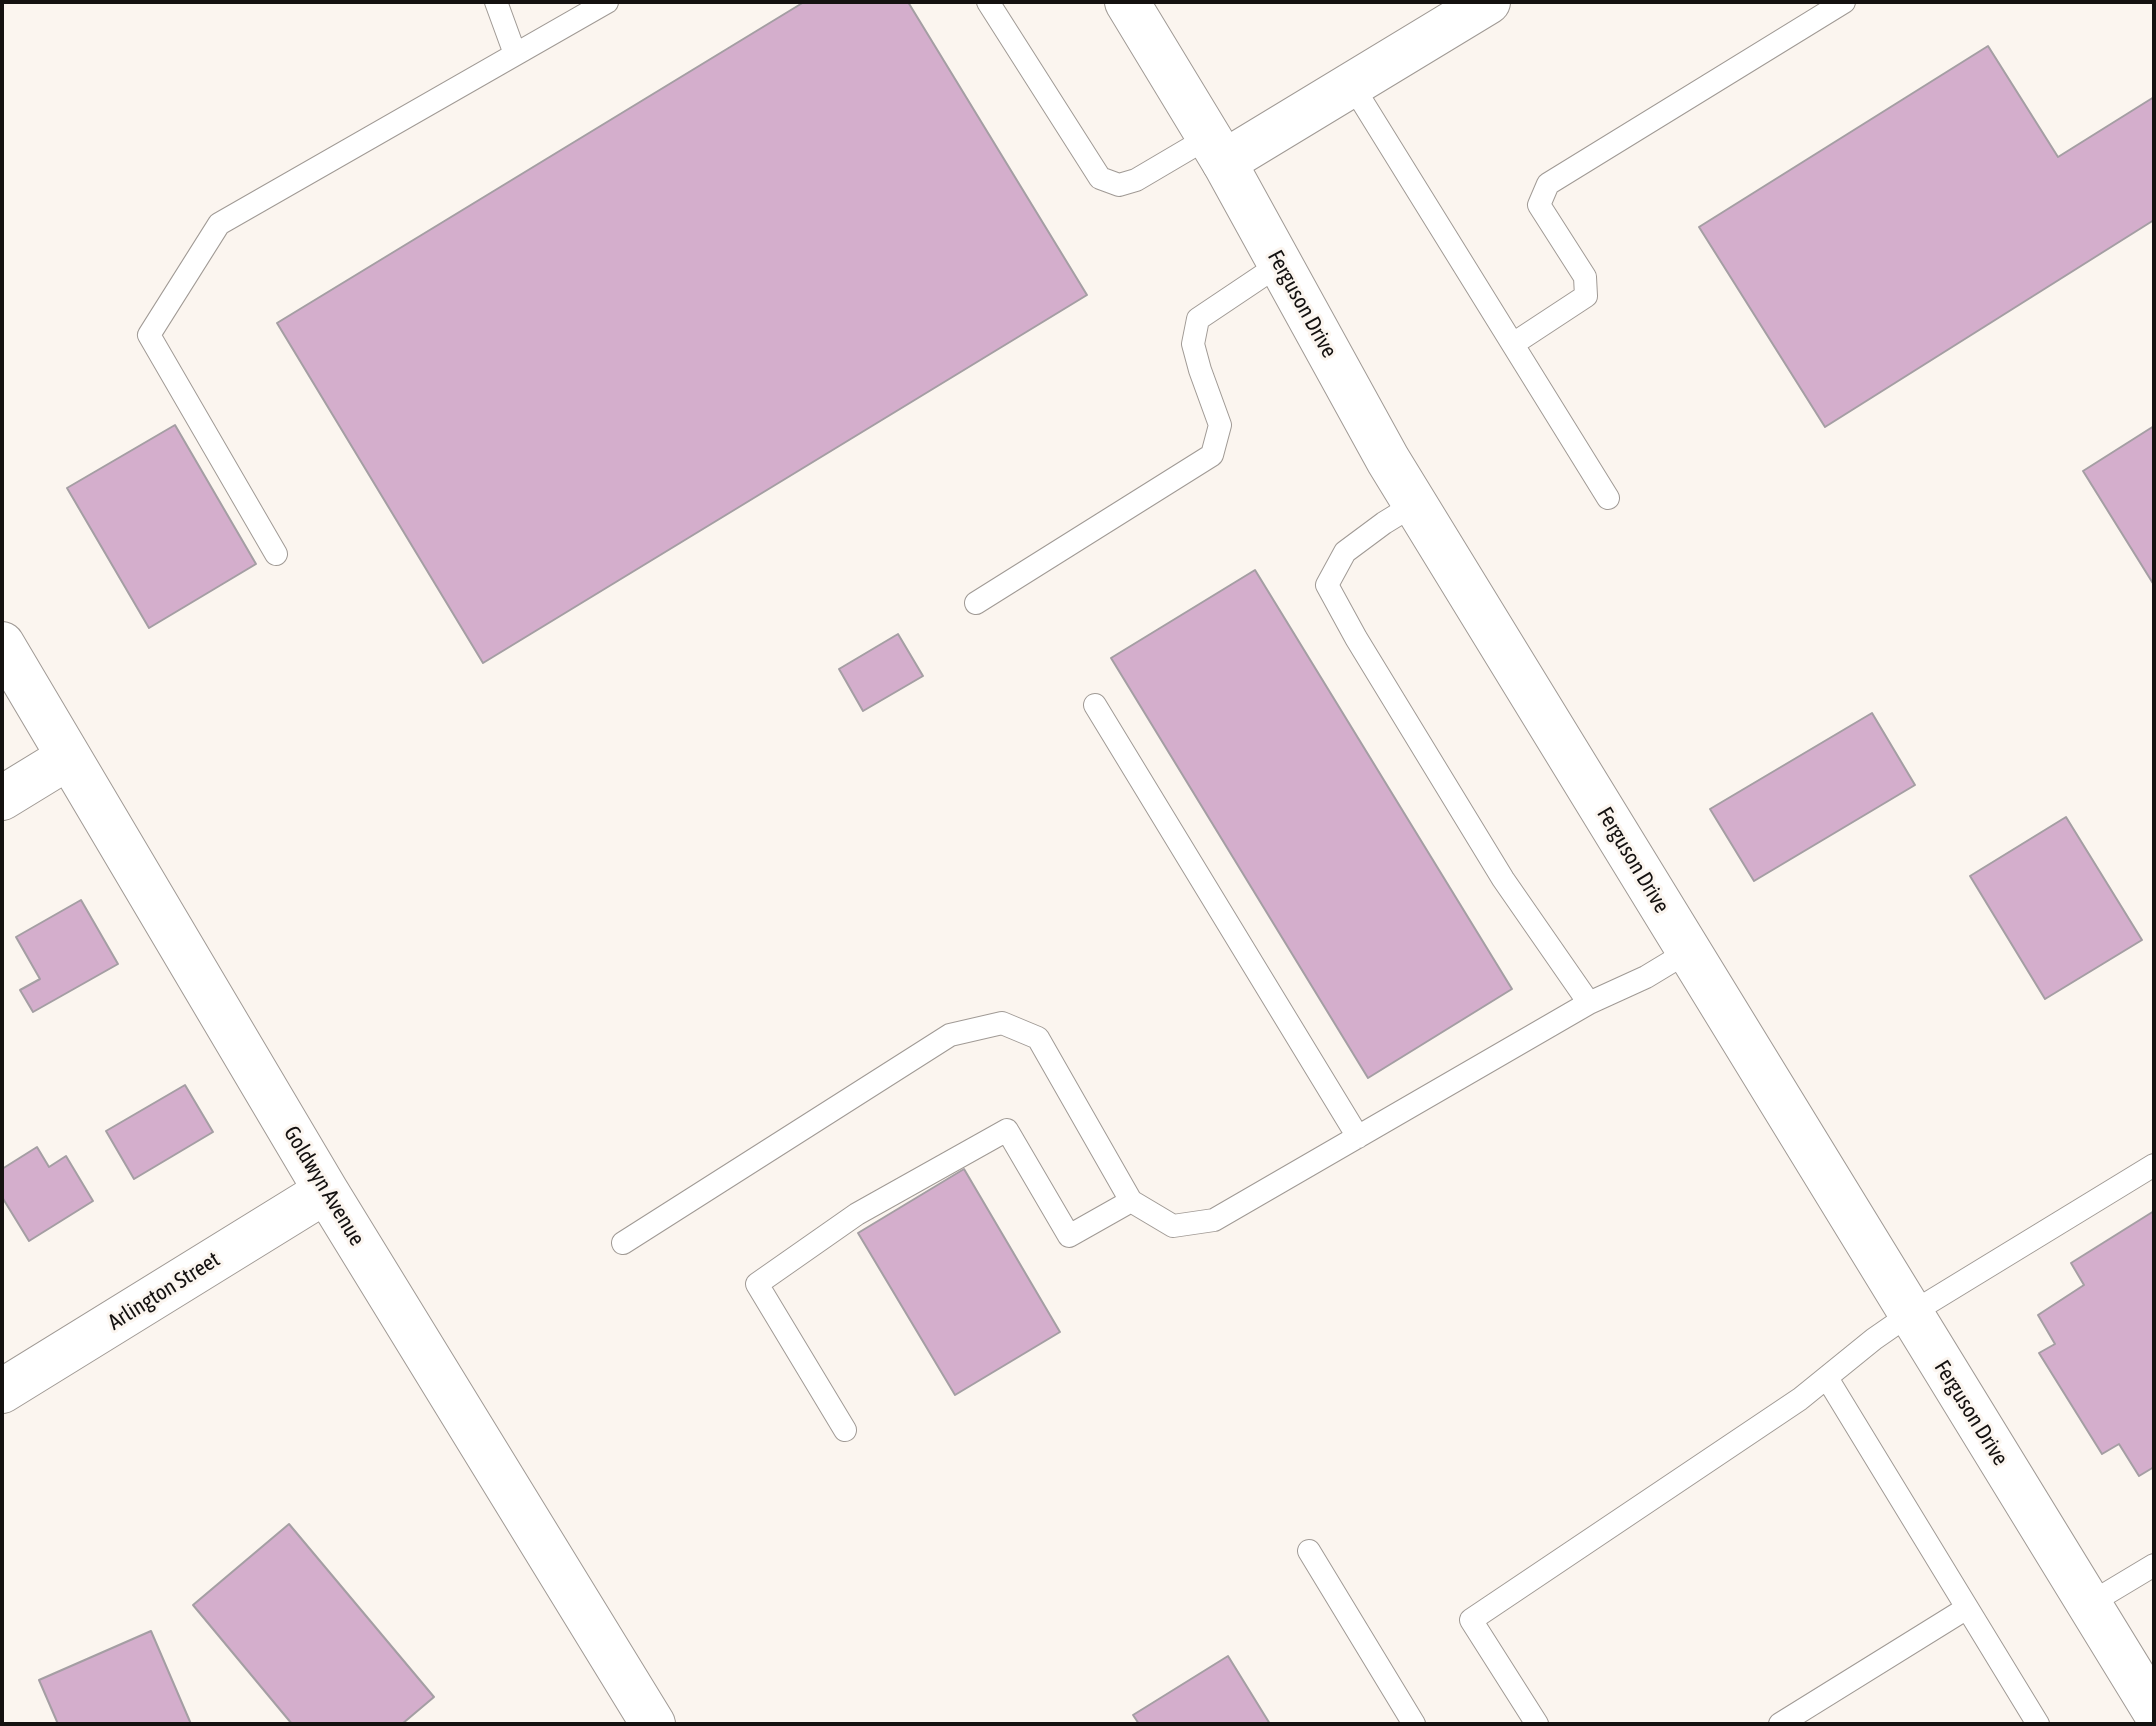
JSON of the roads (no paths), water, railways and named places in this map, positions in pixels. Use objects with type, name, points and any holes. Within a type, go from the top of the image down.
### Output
[{"type":"street","name":"Ferguson Drive","points":[[1127,2],[1217,150],[1388,460],[2154,1710]]},
{"type":"street","points":[[1217,150],[1352,85],[1488,2]]},
{"type":"street","name":"Goldwyn Avenue","points":[[2,644],[326,1191],[653,1724]]},
{"type":"street","points":[[2,798],[69,757]]},
{"type":"street","name":"Arlington Street","points":[[2,1391],[326,1191]]},
{"type":"lane","points":[[496,2],[515,54]]},
{"type":"lane","points":[[276,554],[149,335],[219,224],[607,2]]},
{"type":"lane","points":[[988,2],[1100,178],[1119,185],[1217,150]]},
{"type":"lane","points":[[1513,344],[1586,296],[1585,277],[1539,205],[1548,184],[1844,2]]},
{"type":"lane","points":[[1352,85],[1608,498]]},
{"type":"lane","points":[[976,603],[1212,455],[1220,425],[1193,344],[1198,319],[1280,264]]},
{"type":"lane","points":[[1415,504],[1345,552],[1327,585],[1503,879],[1589,1003]]},
{"type":"lane","points":[[1095,705],[1358,1137]]},
{"type":"lane","points":[[623,1243],[950,1035],[1002,1023],[1038,1038],[1131,1201],[1173,1226],[1214,1220],[1589,1003],[1646,977],[1689,951]]},
{"type":"lane","points":[[845,1430],[757,1284],[857,1214],[1007,1130],[1069,1236],[1131,1201]]},
{"type":"lane","points":[[1537,1724],[1471,1620],[1800,1399],[1910,1314],[2154,1165]]},
{"type":"lane","points":[[1827,1378],[2038,1724]]},
{"type":"lane","points":[[1309,1551],[1414,1724]]},
{"type":"lane","points":[[2089,1604],[2154,1565]]},
{"type":"lane","points":[[1780,1724],[1967,1608]]}]
